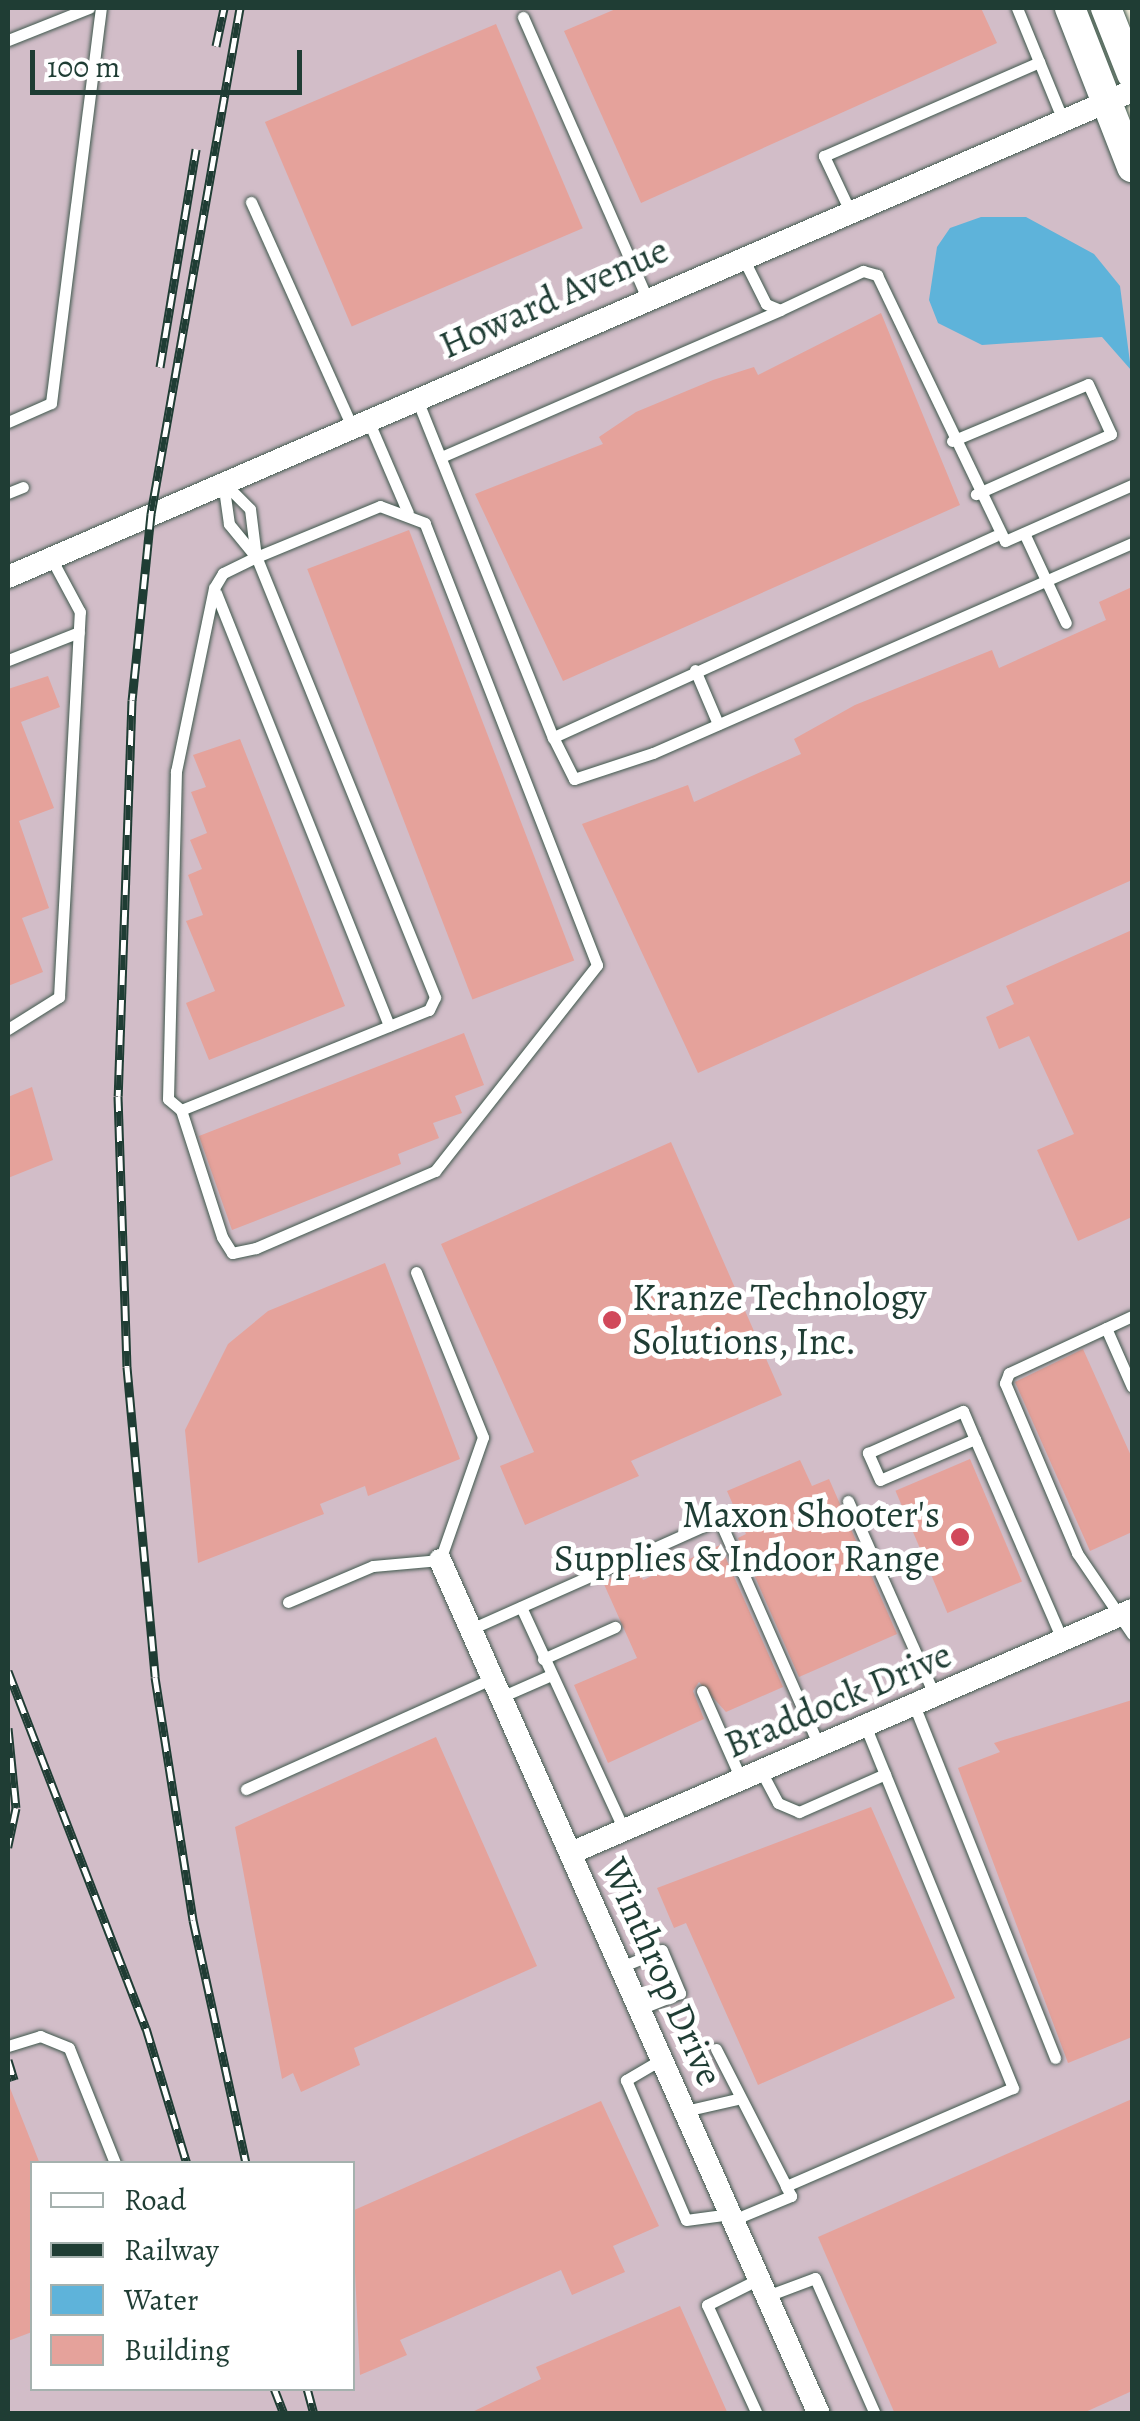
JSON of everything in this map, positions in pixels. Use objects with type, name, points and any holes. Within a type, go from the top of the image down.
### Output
[{"type":"main road","points":[[1070,8],[1120,96],[1132,167]]},
{"type":"main road","points":[[1106,8],[1132,74]]},
{"type":"street","name":"Howard Avenue","points":[[8,577],[741,254],[1120,96]]},
{"type":"street","name":"Winthrop Drive","points":[[440,1560],[819,2414]]},
{"type":"street","name":"Braddock Drive","points":[[570,1853],[1063,1640],[1130,1620]]},
{"type":"lane","points":[[8,40],[89,8]]},
{"type":"lane","points":[[8,422],[51,403],[102,8]]},
{"type":"lane","points":[[1017,8],[1063,120]]},
{"type":"lane","points":[[523,17],[646,296]]},
{"type":"lane","points":[[849,209],[824,156],[1039,62]]},
{"type":"lane","points":[[252,202],[408,513]]},
{"type":"lane","points":[[741,254],[758,294],[780,310]]},
{"type":"lane","points":[[442,457],[863,271],[876,275],[995,536]]},
{"type":"lane","points":[[952,441],[1088,384],[1111,434],[976,494]]},
{"type":"lane","points":[[416,397],[574,779],[718,724],[1132,543]]},
{"type":"lane","points":[[223,482],[229,524],[256,557]]},
{"type":"lane","points":[[181,1110],[429,1010],[426,962],[256,557],[250,509],[223,482]]},
{"type":"lane","points":[[553,736],[995,536],[1024,533],[1132,485]]},
{"type":"lane","points":[[8,493],[23,487]]},
{"type":"lane","points":[[380,506],[408,513],[425,523],[596,965],[435,1170],[256,1248],[232,1254],[222,1237],[181,1110],[162,1084],[176,771],[214,588],[224,572],[256,557],[380,506]]},
{"type":"lane","points":[[1024,533],[1066,623]]},
{"type":"lane","points":[[8,1028],[59,996],[79,632],[72,584],[50,558]]},
{"type":"lane","points":[[214,588],[388,1026]]},
{"type":"lane","points":[[8,660],[79,632]]},
{"type":"lane","points":[[696,670],[718,724]]},
{"type":"lane","points":[[288,1602],[373,1566],[440,1560],[483,1438],[416,1272]]},
{"type":"lane","points":[[1130,1620],[1078,1553],[1005,1382],[1132,1316]]},
{"type":"lane","points":[[1106,1328],[1132,1387]]},
{"type":"lane","points":[[975,1439],[880,1480],[868,1453],[963,1411],[1063,1640]]},
{"type":"lane","points":[[848,1501],[1055,2058]]},
{"type":"lane","points":[[641,1554],[720,1519],[820,1746]]},
{"type":"lane","points":[[471,1629],[626,1560]]},
{"type":"lane","points":[[520,1606],[624,1830]]},
{"type":"lane","points":[[544,1658],[615,1627]]},
{"type":"lane","points":[[246,1790],[497,1687],[550,1675]]},
{"type":"lane","points":[[702,1691],[751,1775],[778,1802],[799,1812],[885,1774]]},
{"type":"lane","points":[[786,2186],[1012,2088],[865,1726]]},
{"type":"lane","points":[[621,1968],[662,1950],[680,1993],[640,2009]]},
{"type":"lane","points":[[8,2046],[40,2036],[69,2048],[114,2161]]},
{"type":"lane","points":[[716,2049],[738,2099]]},
{"type":"lane","points":[[662,2058],[626,2080],[686,2220],[732,2217],[790,2196],[748,2096],[685,2111]]},
{"type":"lane","points":[[756,2414],[708,2306],[763,2288],[814,2278],[875,2414]]},
{"type":"shaded area","points":[[8,8],[1065,8],[1132,181],[1132,2413],[8,2414]]},
{"type":"water","points":[[981,217],[1026,217],[1094,254],[1120,286],[1131,370],[1102,337],[982,345],[938,323],[929,300],[937,247],[950,228]]},
{"type":"building","points":[[618,8],[981,8],[997,43],[641,203],[564,31]]},
{"type":"building","points":[[496,24],[583,228],[352,326],[265,122]]},
{"type":"building","points":[[881,313],[960,505],[563,681],[475,494],[603,444],[599,437],[636,412],[754,367],[758,375]]},
{"type":"building","points":[[409,530],[574,960],[472,999],[307,569]]},
{"type":"building","points":[[1132,587],[1132,880],[698,1073],[582,824],[688,785],[694,802],[801,754],[794,739],[855,705],[992,650],[999,668],[1106,620],[1099,602]]},
{"type":"building","points":[[48,676],[60,707],[21,722],[54,808],[19,821],[49,908],[22,918],[43,972],[8,986],[8,689]]},
{"type":"building","points":[[240,739],[345,1006],[209,1060],[186,1003],[215,991],[186,921],[203,915],[188,875],[202,869],[190,840],[207,833],[191,792],[206,787],[193,755]]},
{"type":"building","points":[[1132,930],[1132,1217],[1078,1241],[1037,1150],[1074,1134],[1029,1036],[999,1049],[986,1017],[1014,1004],[1006,986]]},
{"type":"building","points":[[464,1033],[484,1085],[455,1096],[462,1113],[433,1123],[439,1138],[398,1154],[401,1164],[232,1230],[199,1136]]},
{"type":"building","points":[[32,1087],[53,1160],[8,1178],[8,1097]]},
{"type":"building","name":"Kranze Technology Solutions, Inc.","points":[[671,1142],[782,1395],[631,1461],[639,1476],[525,1525],[500,1466],[534,1452],[441,1244]]},
{"type":"building","points":[[385,1263],[460,1459],[368,1496],[365,1486],[320,1504],[324,1514],[198,1563],[185,1430],[228,1344],[268,1311]]},
{"type":"building","points":[[1083,1349],[1132,1458],[1132,1532],[1090,1551],[1015,1382]]},
{"type":"building","name":"Maxon Shooter's Supplies & Indoor Range","points":[[970,1459],[1022,1581],[947,1613],[895,1491]]},
{"type":"building","points":[[800,1460],[812,1486],[829,1479],[897,1634],[799,1677],[738,1538],[746,1534],[727,1491]]},
{"type":"building","points":[[720,1545],[783,1687],[726,1712],[699,1682],[693,1691],[704,1719],[608,1763],[574,1685],[637,1658],[603,1582],[637,1566],[643,1580]]},
{"type":"building","points":[[1132,1700],[1132,2037],[1068,2063],[958,1768],[1000,1752],[994,1743]]},
{"type":"building","points":[[436,1737],[537,1966],[354,2048],[360,2065],[301,2092],[293,2073],[282,2079],[235,1827]]},
{"type":"building","points":[[871,1807],[955,1998],[758,2085],[686,1923],[674,1928],[657,1888]]},
{"type":"building","points":[[8,2083],[39,2161],[30,2161],[30,2333],[8,2341]]},
{"type":"building","points":[[1132,2099],[1132,2391],[1081,2414],[895,2414],[818,2237]]},
{"type":"building","points":[[601,2101],[659,2226],[613,2246],[625,2272],[572,2295],[561,2270],[400,2340],[407,2355],[360,2375],[355,2210]]},
{"type":"building","points":[[680,2306],[728,2414],[468,2414],[541,2379],[536,2367]]},
{"type":"railway","points":[[216,46],[224,8]]},
{"type":"railway","points":[[240,8],[151,514],[132,700],[118,1096],[127,1367],[155,1677],[193,1920],[245,2161]]},
{"type":"railway","points":[[160,367],[196,149]]},
{"type":"railway","points":[[8,1671],[146,2028],[186,2161]]},
{"type":"railway","points":[[8,1728],[16,1808],[8,1847]]},
{"type":"railway","points":[[8,2060],[14,2080]]},
{"type":"railway","points":[[275,2391],[284,2414]]},
{"type":"railway","points":[[308,2391],[314,2414]]},
{"type":"place","name":"Kranze Technology Solutions, Inc.","points":[[612,1320]]},
{"type":"place","name":"Maxon Shooter's Supplies & Indoor Range","points":[[960,1537]]}]
